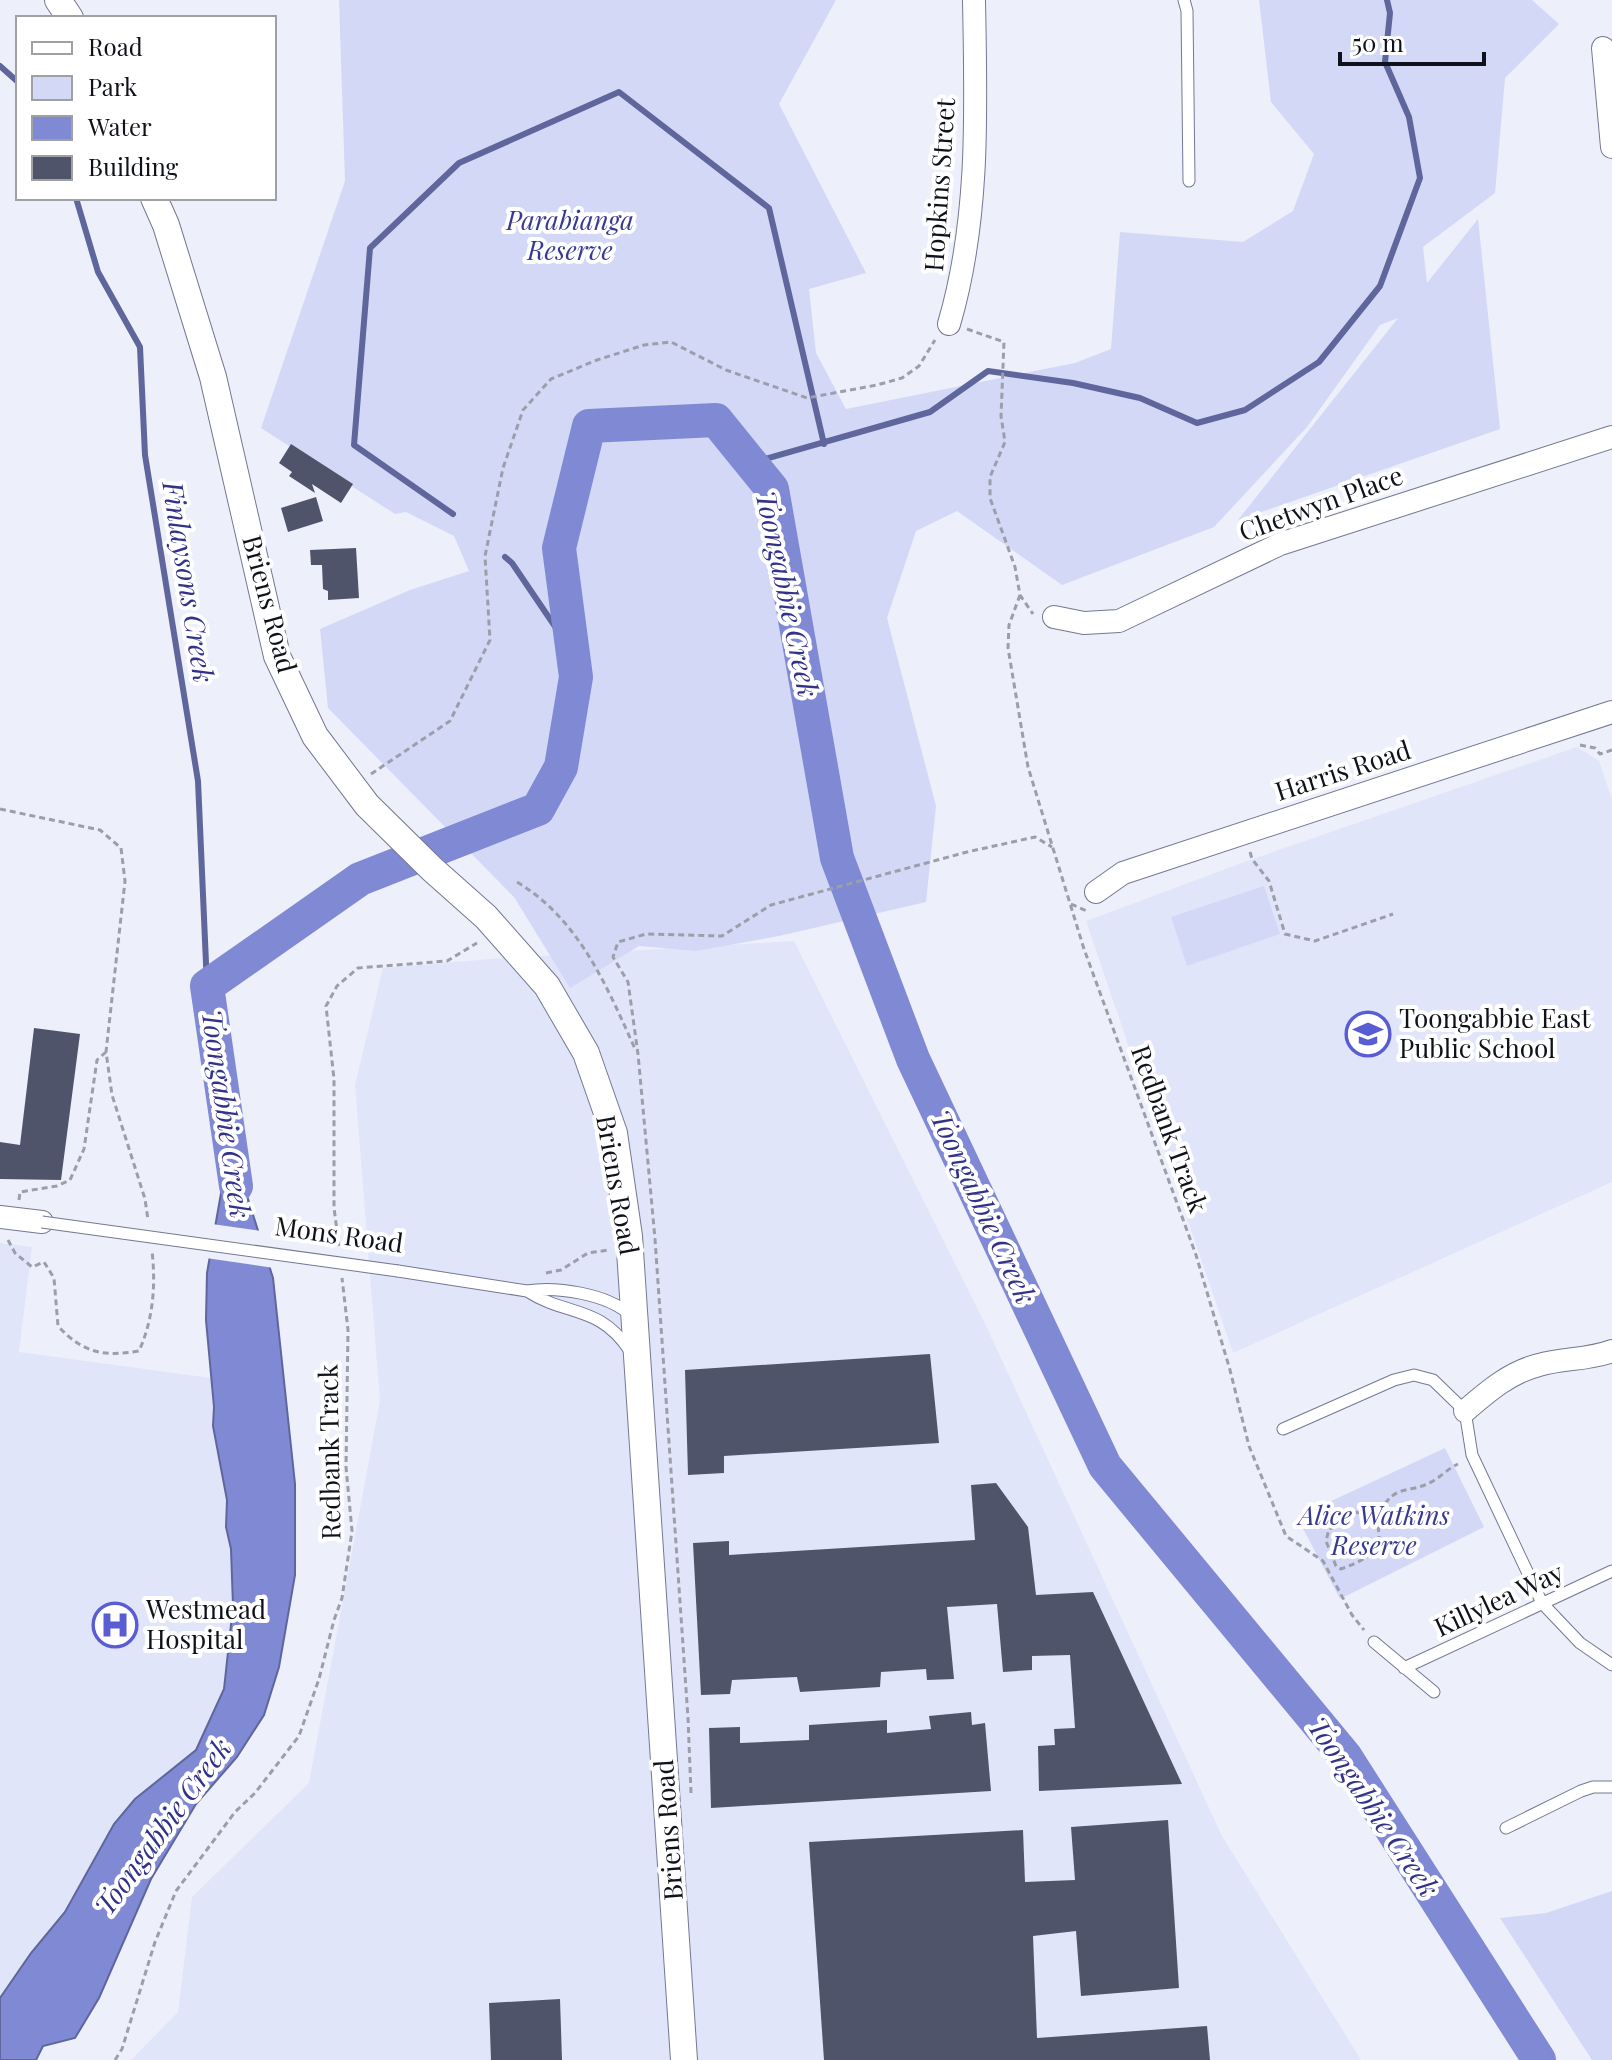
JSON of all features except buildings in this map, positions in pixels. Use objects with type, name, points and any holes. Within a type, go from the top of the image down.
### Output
[{"type":"street","name":"Hopkins Street","points":[[949,324],[960,287],[976,148],[974,0]]},
{"type":"street","points":[[1603,48],[1612,147]]},
{"type":"street","name":"Briens Road","points":[[155,200],[166,225],[213,377],[277,656],[315,736],[367,805],[486,917],[547,986],[586,1053],[614,1133],[627,1210],[684,2060]]},
{"type":"street","name":"Chetwyn Place","points":[[1054,617],[1084,623],[1119,621],[1280,544],[1612,437]]},
{"type":"street","name":"Harris Road","points":[[1096,892],[1123,873],[1612,712]]},
{"type":"street","name":"Mons Road","points":[[8,1212],[42,1222]]},
{"type":"street","points":[[1465,1411],[1496,1384],[1538,1365],[1575,1361],[1612,1351]]},
{"type":"lane","points":[[1184,0],[1187,11],[1189,181]]},
{"type":"lane","name":"Mons Road","points":[[42,1222],[527,1291],[542,1288],[613,1302],[635,1320]]},
{"type":"lane","name":"Mons Road","points":[[527,1291],[544,1302],[561,1305],[604,1322],[619,1336],[638,1365]]},
{"type":"lane","points":[[1283,1429],[1394,1380],[1414,1375],[1433,1380],[1465,1411],[1472,1455],[1542,1603],[1580,1643],[1612,1665]]},
{"type":"lane","name":"Killylea Way","points":[[1404,1668],[1612,1571]]},
{"type":"lane","points":[[1374,1642],[1434,1692]]},
{"type":"lane","points":[[1506,1828],[1581,1791],[1593,1787],[1612,1787]]},
{"type":"path","name":"Redbank Track","points":[[949,324],[1004,342],[1001,416],[1005,442],[990,477],[990,498],[1015,567],[1020,595],[1009,625],[1012,677],[1028,767],[1063,886],[1196,1255],[1254,1459],[1286,1536],[1323,1561],[1352,1615],[1374,1642]]},
{"type":"path","points":[[371,774],[450,721],[490,640],[485,556],[503,468],[523,410],[551,379],[644,345],[671,342],[726,370],[807,398],[902,378],[919,366],[949,324]]},
{"type":"path","points":[[1574,745],[1595,748],[1600,754],[1612,750]]},
{"type":"path","points":[[0,809],[100,830],[121,848],[125,881],[106,1052],[112,1095],[145,1199],[149,1227]]},
{"type":"path","points":[[691,1802],[664,1365],[638,1054],[628,982],[613,957],[618,942],[646,934],[722,936],[771,905],[967,852],[1035,837],[1052,847]]},
{"type":"path","points":[[1250,852],[1269,881],[1285,934],[1315,941],[1393,914]]},
{"type":"path","points":[[517,882],[542,898],[565,922],[597,966],[638,1054]]},
{"type":"path","points":[[339,1254],[334,1208],[334,1079],[326,1006],[337,986],[358,968],[447,961],[477,943]]},
{"type":"path","points":[[106,1052],[97,1060],[79,1166],[70,1180],[57,1186],[20,1192],[8,1212],[8,1242],[15,1253],[32,1267],[44,1262],[54,1278],[58,1326],[74,1343],[111,1356],[139,1351],[150,1326],[154,1270],[150,1242]]},
{"type":"path","points":[[540,1275],[561,1270],[588,1253],[613,1249]]},
{"type":"path","name":"Redbank Track","points":[[115,2060],[122,2049],[165,1915],[176,1891],[235,1812],[255,1793],[299,1736],[319,1679],[342,1598],[352,1531],[345,1463],[348,1330],[341,1269]]},
{"type":"path","points":[[1379,1516],[1354,1512],[1345,1523],[1329,1529],[1326,1541],[1336,1566],[1341,1569],[1372,1555],[1380,1543],[1379,1516],[1386,1502],[1399,1491],[1425,1486],[1472,1455]]},
{"type":"shaded area","name":"Toongabbie East Public School","points":[[1577,747],[1599,761],[1612,799],[1612,1182],[1233,1353],[1086,921],[1250,860]]},
{"type":"shaded area","points":[[794,941],[988,1330],[1222,1836],[1361,2060],[131,2060],[178,2012],[192,1897],[309,1783],[380,1401],[355,1085],[383,968]]},
{"type":"shaded area","name":"Westmead Hospital","points":[[0,1243],[32,1247],[19,1352],[211,1378],[213,1426],[227,1500],[226,1527],[231,1549],[233,1606],[224,1689],[196,1750],[135,1799],[114,1824],[65,1912],[31,1953],[0,1998]]},
{"type":"green space","name":"Parabianga Reserve","points":[[339,0],[836,0],[779,104],[866,273],[809,289],[816,353],[846,409],[1075,363],[1111,349],[1120,232],[1243,242],[1293,211],[1314,154],[1271,102],[1259,0],[1532,0],[1559,24],[1505,78],[1495,193],[1423,247],[1427,283],[1478,219],[1500,429],[1238,520],[1398,318],[1380,325],[1307,427],[1214,527],[1062,585],[957,511],[916,531],[887,618],[936,806],[926,902],[779,936],[696,951],[639,946],[570,988],[514,897],[328,708],[320,629],[410,590],[469,571],[454,536],[406,512],[395,514],[261,428],[345,181]]},
{"type":"green space","points":[[1264,886],[1280,934],[1187,966],[1171,917]]},
{"type":"green space","name":"Alice Watkins Reserve","points":[[1445,1448],[1484,1527],[1340,1599],[1297,1517]]},
{"type":"green space","points":[[1612,1891],[1612,2060],[1592,2060],[1500,1918],[1546,1913]]},
{"type":"water","name":"Toongabbie Creek","points":[[230,1142],[273,1278],[295,1484],[295,1575],[279,1667],[264,1715],[237,1757],[196,1804],[151,1879],[99,1998],[75,2038],[43,2046],[36,2060],[0,2060],[0,1998],[31,1953],[65,1912],[114,1824],[135,1799],[196,1750],[224,1689],[233,1606],[231,1549],[226,1527],[227,1500],[213,1426],[206,1320],[207,1273]]},
{"type":"pier","points":[[212,1224],[262,1231],[274,1268],[206,1258]]},
{"type":"waterway","points":[[751,463],[930,412],[988,371],[1073,383],[1140,398],[1197,423],[1245,410],[1319,362],[1380,286],[1420,178],[1409,117],[1385,62],[1390,13],[1387,0]]},
{"type":"waterway","name":"Finlaysons Creek","points":[[0,66],[16,80]]},
{"type":"waterway","points":[[453,514],[354,445],[370,248],[459,163],[619,92],[769,208],[824,444]]},
{"type":"waterway","name":"Finlaysons Creek","points":[[77,200],[98,272],[140,347],[145,455],[198,781],[207,986]]},
{"type":"waterway","name":"Toongabbie Creek","points":[[236,1186],[207,986],[360,879],[538,809],[561,767],[576,677],[559,548],[589,426],[716,420],[772,489],[837,858],[913,1059],[1105,1466],[1345,1756],[1539,2060]]},
{"type":"waterway","points":[[505,557],[573,653]]},
{"type":"place","name":"Toongabbie East Public School","points":[[1368,1034]]},
{"type":"place","name":"Westmead Hospital","points":[[115,1625]]}]
